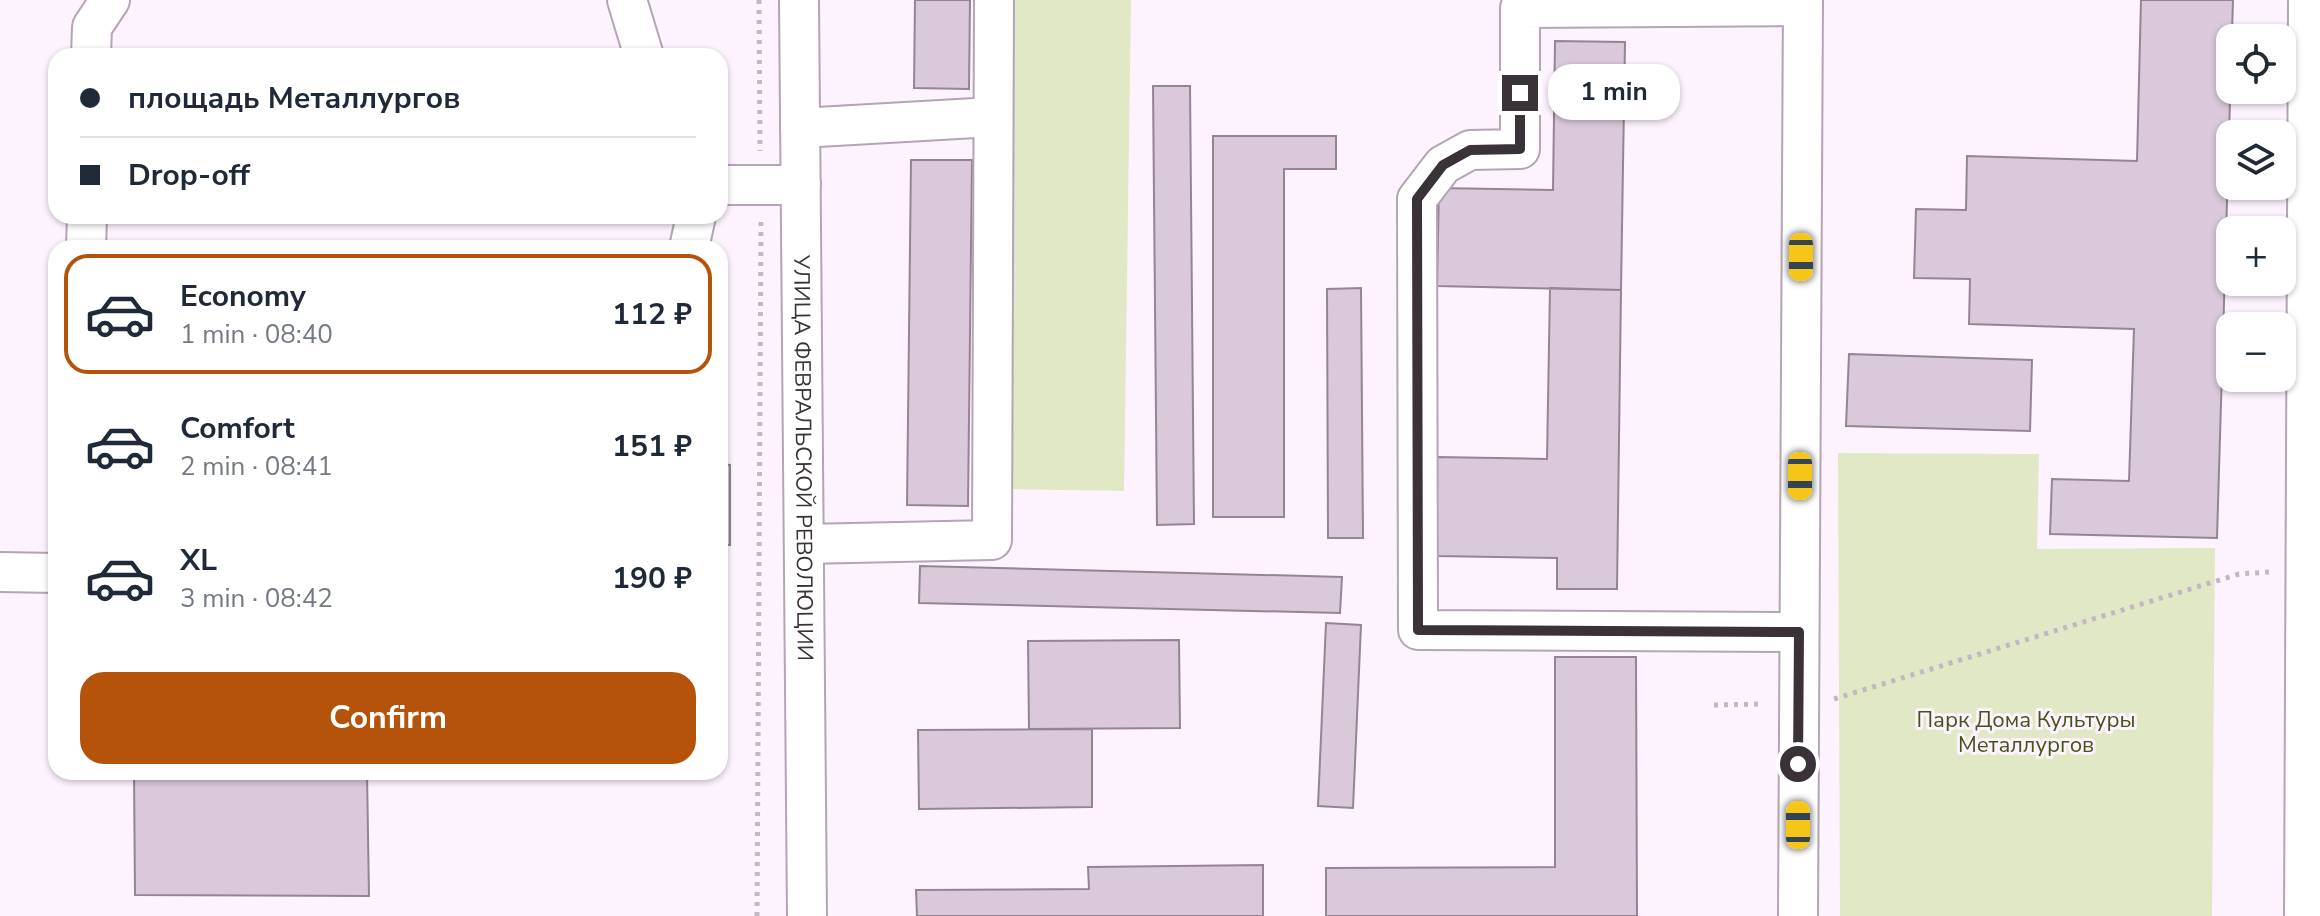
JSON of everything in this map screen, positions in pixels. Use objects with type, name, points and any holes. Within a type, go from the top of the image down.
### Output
[{"type":"street","points":[[91,48],[92,27],[110,0]]},
{"type":"street","points":[[627,0],[642,48]]},
{"type":"street","name":"УЛИЦА ФЕВРАЛЬСКОЙ РЕВОЛЮЦИИ","points":[[799,0],[807,916]]},
{"type":"street","points":[[804,544],[992,540],[994,0]]},
{"type":"street","points":[[2304,916],[2308,0]]},
{"type":"street","points":[[1798,916],[1803,3],[1520,4],[1520,149],[1470,150],[1443,165],[1417,199],[1418,630],[1799,632]]},
{"type":"street","points":[[800,128],[993,117]]},
{"type":"street","points":[[728,185],[801,185]]},
{"type":"street","points":[[0,572],[48,573]]},
{"type":"path","points":[[757,916],[761,185],[759,0]]},
{"type":"path","points":[[1839,698],[2239,574],[2306,571]]},
{"type":"green space","points":[[1000,0],[1131,0],[1124,491],[998,489]]},
{"type":"green space","name":"Парк Дома Культуры Металлургов","points":[[1838,453],[2039,454],[2037,549],[2215,548],[2212,916],[1840,916]]},
{"type":"building","points":[[915,0],[970,0],[969,89],[914,88]]},
{"type":"building","points":[[2141,0],[2233,0],[2232,24],[2216,24],[2216,104],[2230,104],[2229,120],[2216,120],[2216,200],[2227,200],[2227,216],[2216,216],[2216,296],[2224,296],[2224,312],[2216,312],[2216,392],[2221,392],[2217,538],[2050,534],[2052,479],[2129,481],[2134,329],[1969,324],[1970,279],[1914,278],[1916,209],[1966,210],[1967,156],[2137,161]]},
{"type":"building","points":[[1555,41],[1625,42],[1621,290],[1437,286],[1439,188],[1553,190]]},
{"type":"building","points":[[1153,86],[1190,86],[1194,524],[1157,525]]},
{"type":"building","points":[[1213,136],[1336,136],[1336,169],[1284,169],[1284,517],[1213,517]]},
{"type":"building","points":[[911,160],[972,160],[968,506],[907,505]]},
{"type":"building","points":[[1361,288],[1363,538],[1328,538],[1327,289]]},
{"type":"building","points":[[1550,288],[1621,290],[1617,589],[1557,589],[1557,558],[1436,556],[1437,457],[1547,459]]},
{"type":"building","points":[[1849,354],[2032,360],[2030,431],[1846,426]]},
{"type":"building","points":[[728,465],[730,465],[728,545]]},
{"type":"building","points":[[920,566],[1342,577],[1340,613],[919,603]]},
{"type":"building","points":[[1326,623],[1361,625],[1353,808],[1318,806]]},
{"type":"building","points":[[1179,640],[1180,728],[1029,729],[1028,641]]},
{"type":"building","points":[[1555,657],[1636,657],[1637,916],[1326,916],[1326,868],[1555,867]]},
{"type":"building","points":[[1092,729],[1092,807],[919,809],[918,730]]},
{"type":"building","points":[[134,780],[367,780],[369,896],[135,895]]},
{"type":"building","points":[[1263,865],[1263,916],[917,916],[916,890],[1089,889],[1088,867]]},
{"type":"route","points":[[1520,93],[1520,149],[1470,150],[1443,165],[1417,199],[1418,630],[1799,632],[1798,764]]}]
